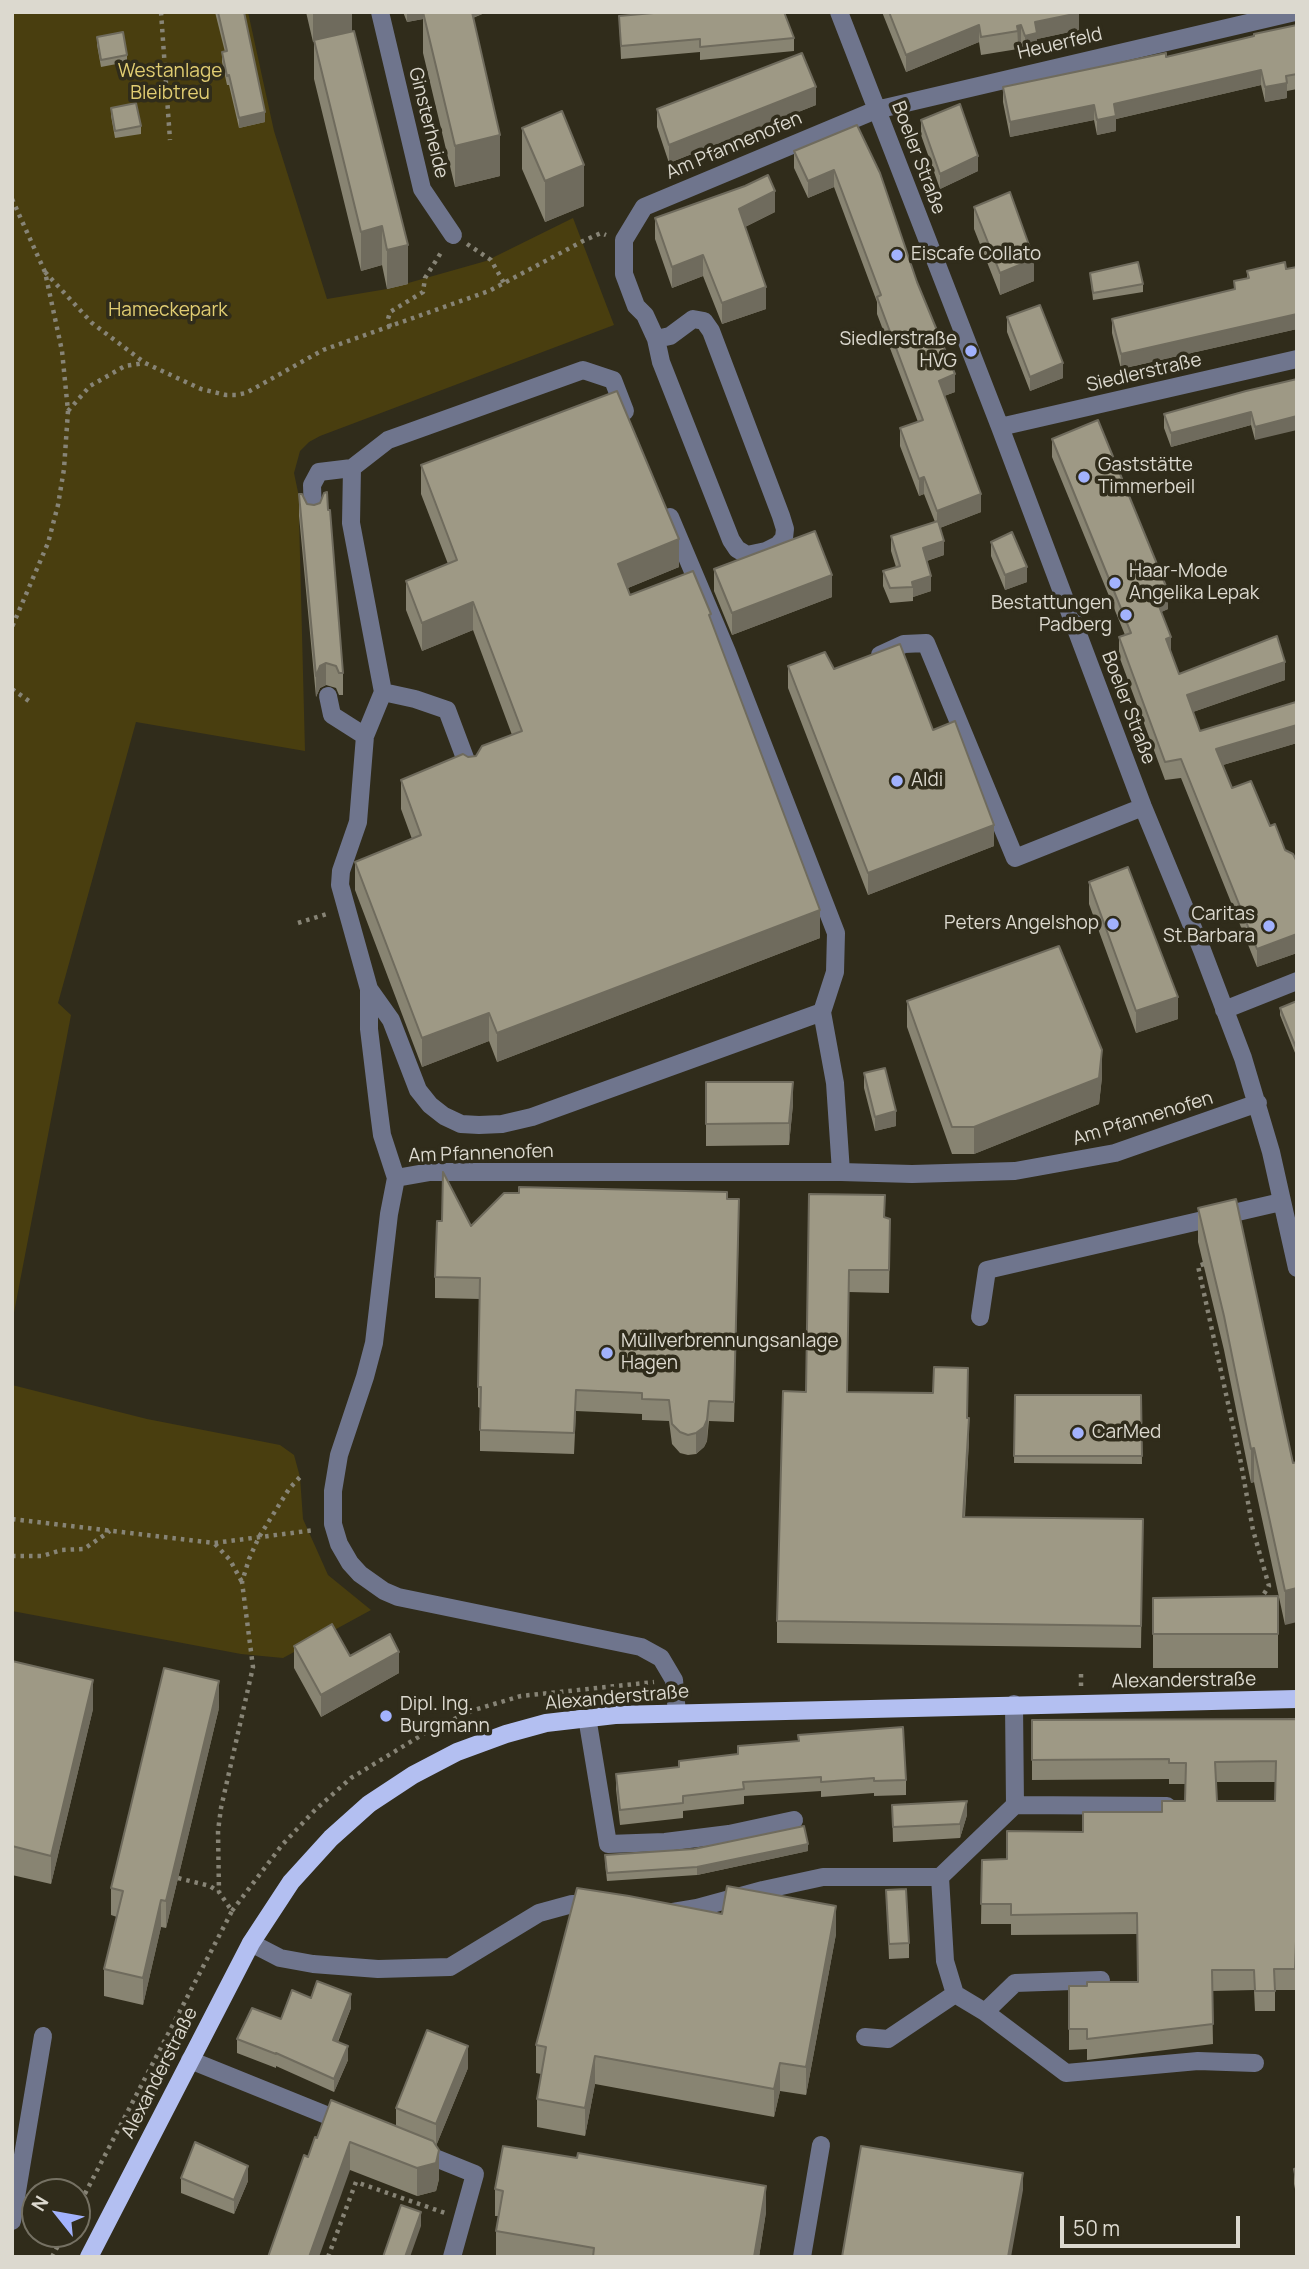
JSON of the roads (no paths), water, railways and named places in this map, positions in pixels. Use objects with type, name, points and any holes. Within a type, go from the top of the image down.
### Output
[{"type":"main road","name":"Alexanderstraße","points":[[89,2257],[251,1943],[291,1882],[331,1838],[369,1804],[413,1775],[457,1752],[533,1726],[587,1717],[1014,1704],[1297,1699]]},
{"type":"street","name":"Ginsterheide","points":[[380,12],[422,189],[453,235]]},
{"type":"street","name":"Boeler Straße","points":[[839,12],[1000,427],[1143,807],[1202,950],[1258,1103],[1297,1268]]},
{"type":"street","name":"Heuerfeld","points":[[876,110],[1295,12]]},
{"type":"street","name":"Am Pfannenofen","points":[[656,340],[645,315],[647,302],[635,271],[624,263],[624,240],[644,207],[876,110]]},
{"type":"street","points":[[693,319],[704,321],[711,331],[781,516],[785,529],[784,538],[778,545],[747,555],[737,549],[731,540],[660,362],[656,340],[670,336],[693,319]]},
{"type":"street","name":"Siedlerstraße","points":[[1000,427],[1297,359]]},
{"type":"street","points":[[313,516],[312,485],[319,472],[352,468],[388,440],[583,370],[612,380],[633,430]]},
{"type":"street","points":[[352,468],[351,523],[383,692],[365,736],[358,822],[341,871],[341,885],[369,989],[369,1029],[380,1123],[396,1178]]},
{"type":"street","points":[[664,504],[727,652],[836,933],[835,972],[822,1012],[835,1083],[841,1172]]},
{"type":"street","points":[[859,663],[904,644],[926,643],[1015,858],[1143,807]]},
{"type":"street","points":[[383,692],[447,710],[471,774]]},
{"type":"street","points":[[328,696],[332,715],[365,736]]},
{"type":"street","points":[[1224,1010],[1297,981]]},
{"type":"street","points":[[369,989],[391,1020],[418,1090],[430,1105],[461,1124],[479,1125],[502,1124],[533,1117],[822,1012]]},
{"type":"street","name":"Am Pfannenofen","points":[[677,1713],[674,1680],[661,1658],[641,1647],[398,1597],[384,1591],[360,1574],[339,1544],[333,1524],[333,1490],[339,1455],[365,1377],[373,1343],[388,1214],[396,1178],[430,1172],[980,1174],[1015,1171],[1115,1153],[1258,1103]]},
{"type":"street","points":[[980,1317],[987,1270],[1281,1202]]},
{"type":"street","points":[[1014,1704],[1015,1805]]},
{"type":"street","points":[[587,1717],[608,1844],[678,1840],[794,1820]]},
{"type":"street","points":[[650,1915],[697,1908],[823,1877],[940,1877],[1015,1805],[1167,1806]]},
{"type":"street","points":[[940,1877],[945,1961],[955,1994],[985,2012],[1066,2073],[1198,2061],[1255,2063]]},
{"type":"street","points":[[251,1943],[280,1958],[313,1964],[378,1969],[450,1967],[539,1913],[572,1903],[619,1912]]},
{"type":"street","points":[[985,2012],[1015,1983],[1101,1980]]},
{"type":"street","points":[[865,2037],[888,2039],[955,1994]]},
{"type":"street","points":[[12,2221],[43,2036]]},
{"type":"street","points":[[190,2060],[359,2128]]},
{"type":"street","points":[[398,2143],[475,2174],[452,2257]]},
{"type":"street","points":[[802,2257],[821,2145]]},
{"type":"place","name":"Eiscafe Collato","points":[[897,255]]},
{"type":"place","name":"Siedlerstraße HVG","points":[[971,351]]},
{"type":"place","name":"Gaststätte Timmerbeil","points":[[1084,477]]},
{"type":"place","name":"Haar-Mode Angelika Lepak","points":[[1115,583]]},
{"type":"place","name":"Bestattungen Padberg","points":[[1126,615]]},
{"type":"place","name":"Aldi","points":[[897,781]]},
{"type":"place","name":"Peters Angelshop","points":[[1113,924]]},
{"type":"place","name":"Caritas St.Barbara","points":[[1269,926]]},
{"type":"place","name":"Müllverbrennungsanlage Hagen","points":[[607,1353]]},
{"type":"place","name":"CarMed","points":[[1078,1433]]},
{"type":"place","name":"Dipl. Ing. Burgmann","points":[[386,1716]]},
{"type":"park label","name":"Westanlage Bleibtreu","points":[[170,83]]},
{"type":"park label","name":"Hameckepark","points":[[168,311]]}]
